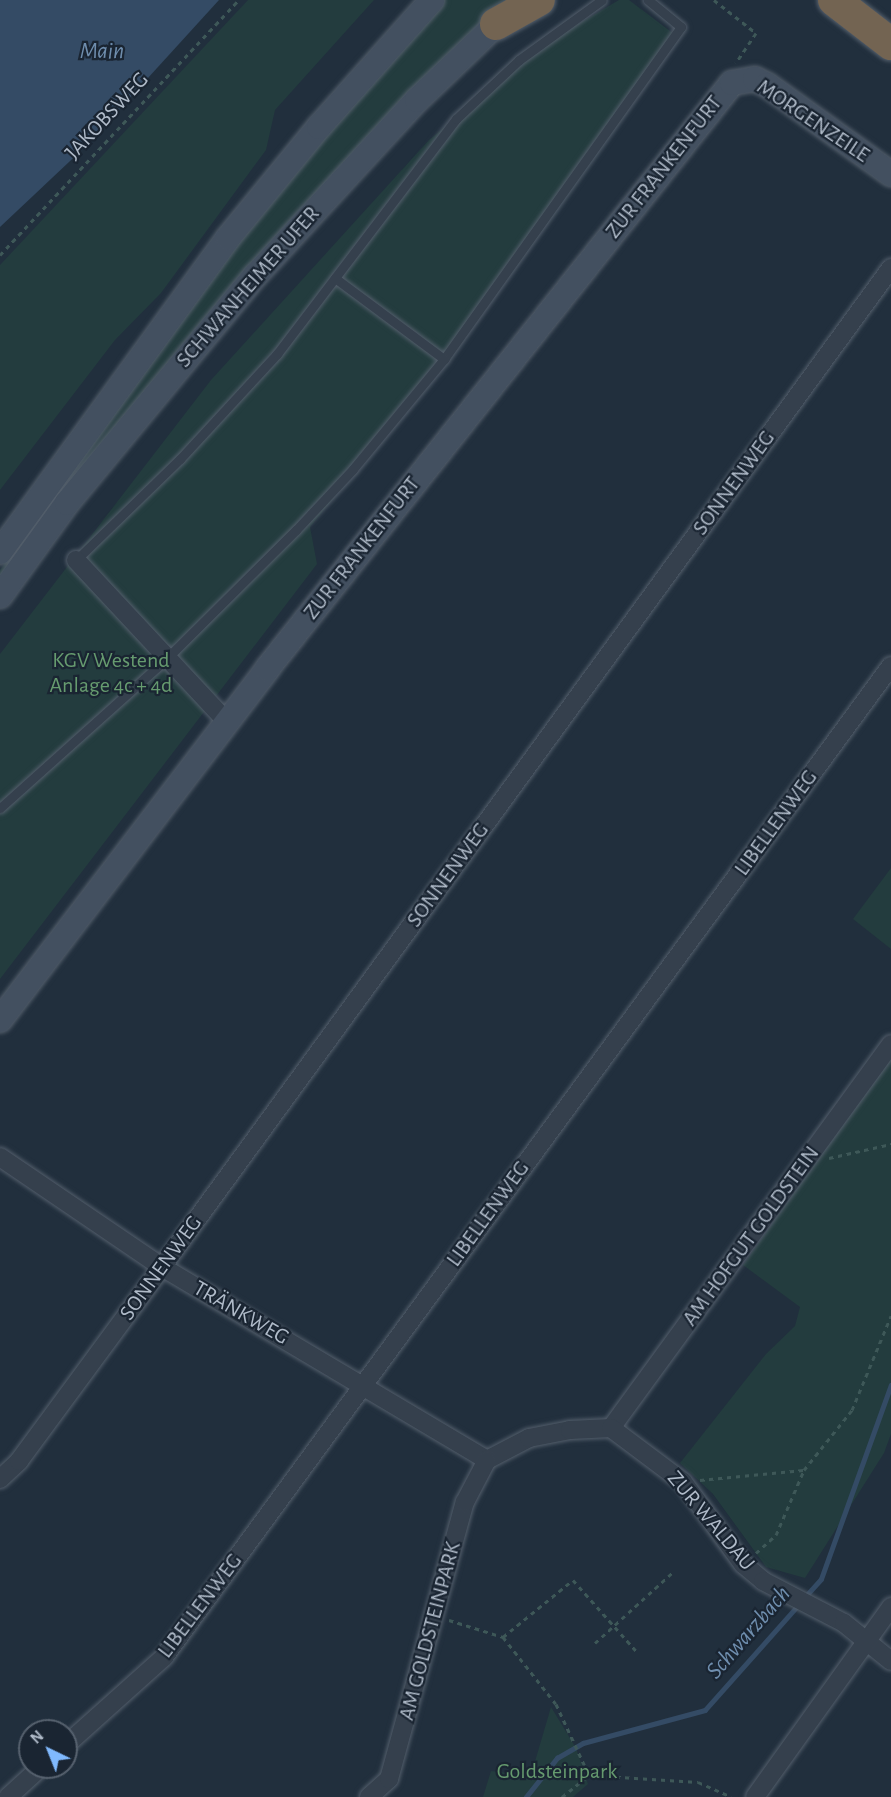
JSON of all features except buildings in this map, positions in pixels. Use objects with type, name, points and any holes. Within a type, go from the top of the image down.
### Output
[{"type":"highway","points":[[496,24],[539,0]]},
{"type":"highway","points":[[834,0],[891,44]]},
{"type":"main road","name":"SCHWANHEIMER UFER","points":[[0,552],[228,238],[318,127],[432,0]]},
{"type":"main road","name":"SCHWANHEIMER UFER","points":[[0,596],[74,494],[255,276],[417,100],[521,0]]},
{"type":"main road","name":"MORGENZEILE","points":[[732,82],[755,79],[891,174]]},
{"type":"main road","name":"ZUR FRANKENFURT","points":[[0,1020],[227,722],[732,82]]},
{"type":"street","name":"SONNENWEG","points":[[0,1479],[19,1461],[162,1267],[891,268]]},
{"type":"street","points":[[76,560],[227,722]]},
{"type":"street","name":"LIBELLENWEG","points":[[78,1734],[164,1657],[891,666]]},
{"type":"street","name":"AM HOFGUT GOLDSTEIN","points":[[611,1428],[891,1044]]},
{"type":"street","name":"TRÄNKWEG","points":[[0,1157],[162,1267],[363,1384],[487,1460]]},
{"type":"street","points":[[487,1460],[529,1438],[570,1430],[611,1428]]},
{"type":"street","name":"ZUR WALDAU","points":[[611,1428],[683,1482],[743,1564],[800,1601],[868,1639],[891,1661]]},
{"type":"street","name":"AM GOLDSTEINPARK","points":[[369,1797],[389,1779],[436,1616],[465,1502],[487,1460]]},
{"type":"street","points":[[755,1797],[891,1606]]},
{"type":"street","points":[[8,1797],[28,1779]]},
{"type":"lane","points":[[76,560],[236,398],[336,278],[456,119],[519,60],[602,0]]},
{"type":"lane","points":[[0,808],[167,658],[353,469],[444,359],[681,27],[648,0]]},
{"type":"lane","points":[[336,278],[444,359]]},
{"type":"path","name":"JAKOBSWEG","points":[[0,255],[239,0]]},
{"type":"path","points":[[714,0],[756,33],[735,64],[732,82]]},
{"type":"path","points":[[802,1167],[850,1151],[891,1144]]},
{"type":"path","points":[[743,1564],[776,1535],[804,1470],[852,1410],[891,1316]]},
{"type":"path","points":[[683,1482],[804,1470]]},
{"type":"path","points":[[595,1643],[674,1571]]},
{"type":"path","points":[[503,1637],[573,1580],[638,1653]]},
{"type":"path","points":[[436,1616],[503,1637],[556,1704],[580,1749],[589,1775]]},
{"type":"path","points":[[562,1797],[589,1775],[698,1782],[731,1797]]},
{"type":"green space","points":[[248,0],[374,0],[275,110],[266,150],[161,293],[115,340],[0,490],[0,265]]},
{"type":"green space","points":[[444,0],[509,0],[0,578],[0,570],[229,256],[298,168]]},
{"type":"green space","name":"KGV Westend Anlage 4c + 4d","points":[[619,0],[629,0],[678,37],[463,340],[310,527],[317,564],[0,979],[0,654],[211,380],[429,140],[551,40]]},
{"type":"green space","points":[[891,868],[891,949],[853,919]]},
{"type":"green space","points":[[891,1055],[891,1434],[884,1453],[805,1578],[766,1567],[713,1494],[680,1463],[766,1354],[795,1326],[800,1307],[743,1265]]},
{"type":"green space","name":"Goldsteinpark","points":[[551,1707],[576,1748],[588,1784],[573,1797],[483,1797],[491,1771],[531,1775]]},
{"type":"water","name":"Main","points":[[0,0],[219,0],[86,146],[0,227]]},
{"type":"waterway","name":"Schwarzbach","points":[[804,1598],[821,1579],[891,1385]]},
{"type":"waterway","name":"Schwarzbach","points":[[526,1797],[557,1758],[583,1743],[705,1710],[799,1604]]}]
